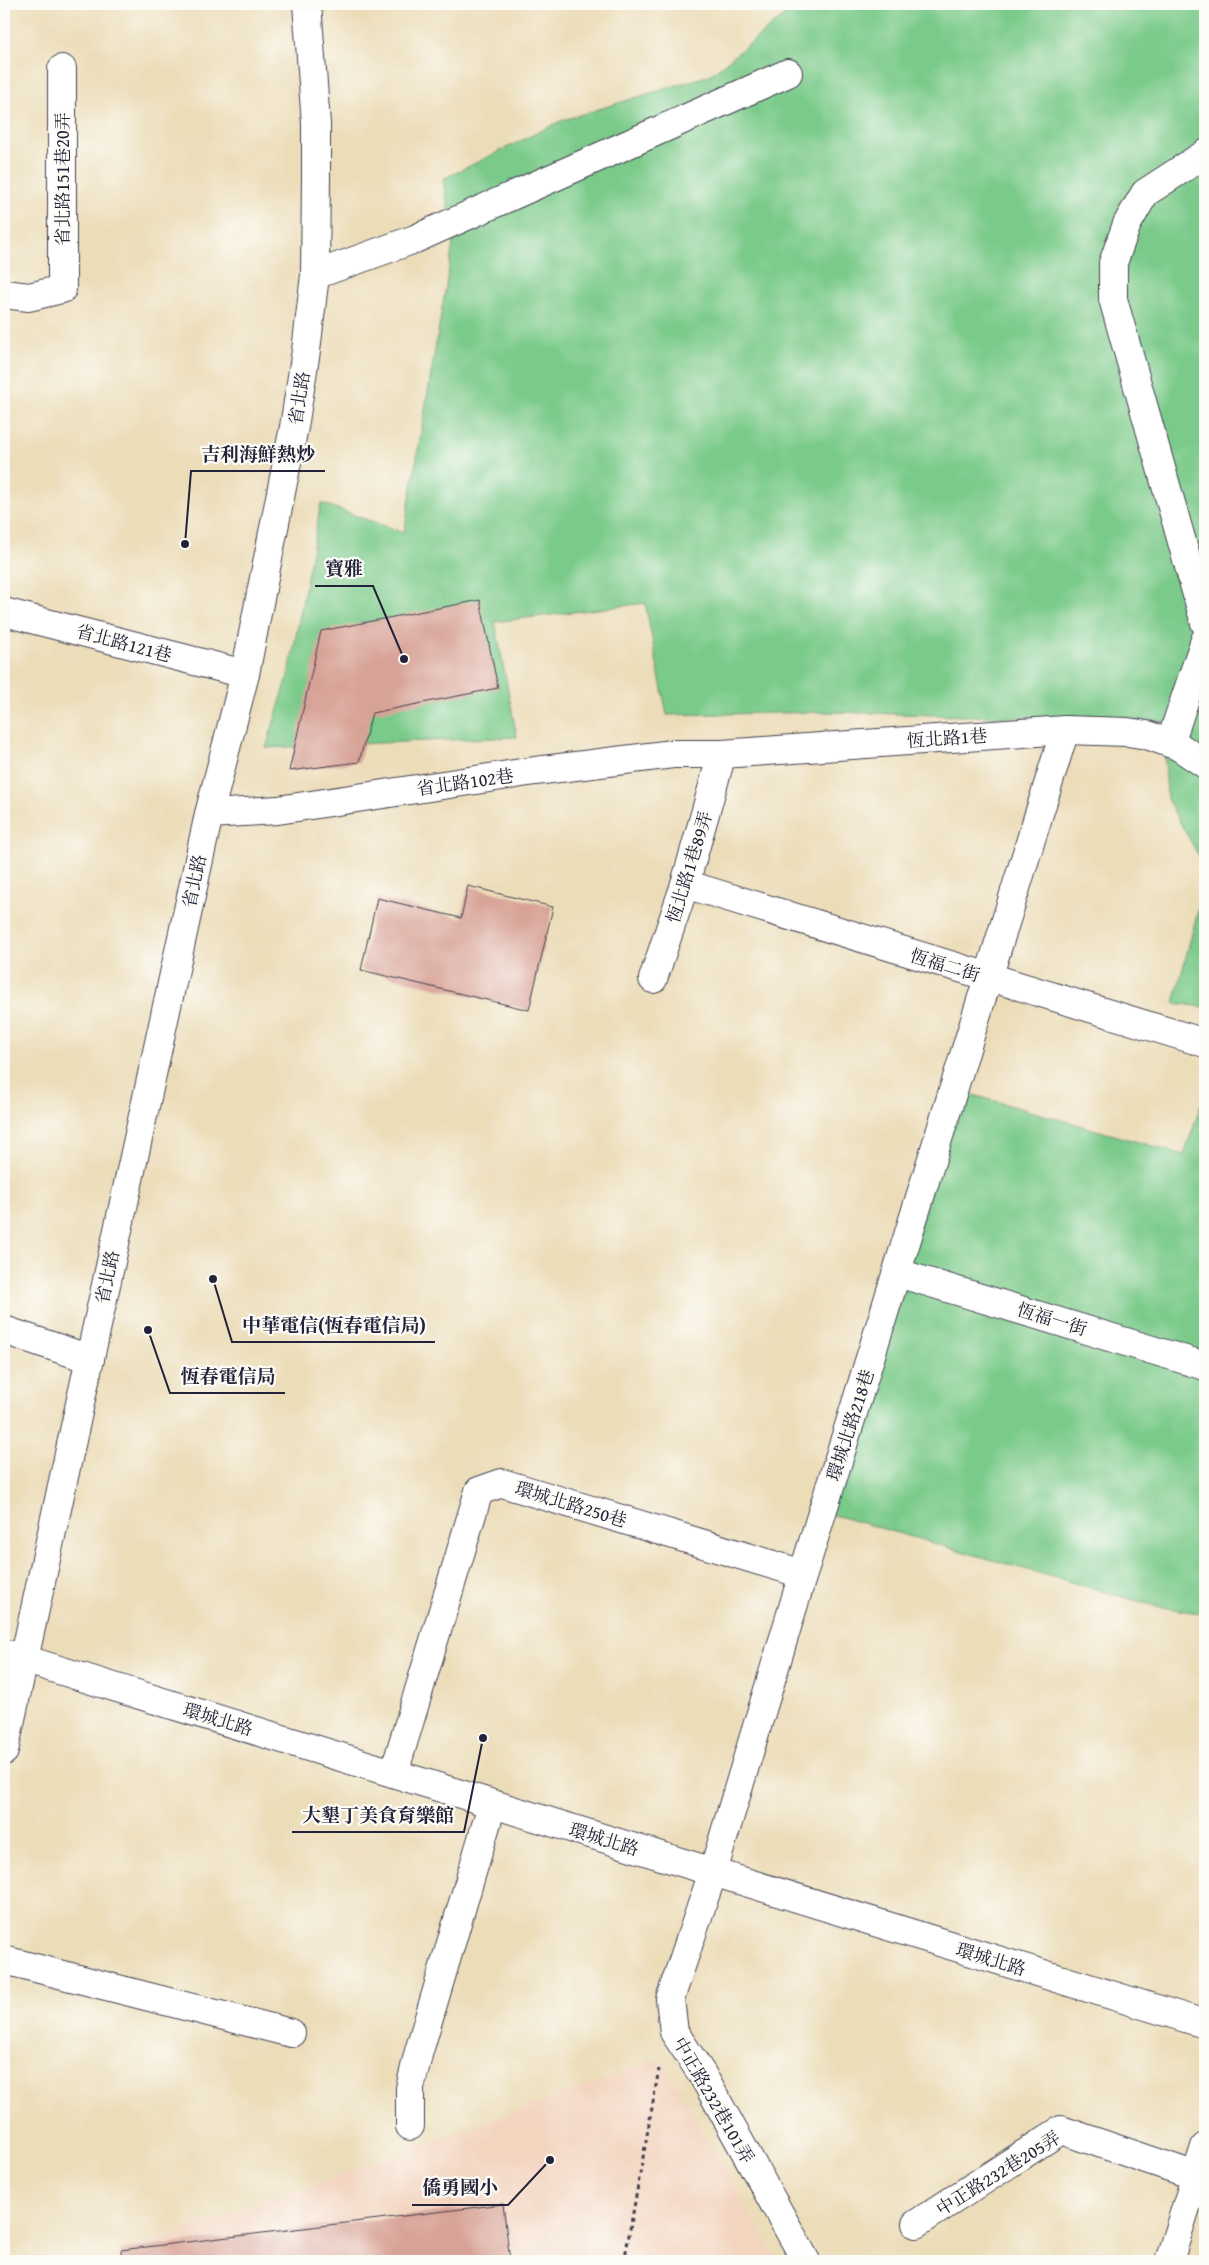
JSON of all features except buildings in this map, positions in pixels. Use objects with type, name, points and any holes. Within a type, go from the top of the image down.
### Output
[{"type":"street","name":"省北路","points":[[4,1751],[14,1656],[90,1358],[209,814],[245,674],[294,427],[315,275],[316,124],[307,4]]},
{"type":"street","name":"省北路151巷20弄","points":[[4,294],[28,297],[62,289],[62,69]]},
{"type":"street","points":[[315,275],[415,239],[788,73]]},
{"type":"street","points":[[1205,154],[1145,193],[1127,224],[1113,262],[1113,298],[1205,623]]},
{"type":"street","name":"省北路121巷","points":[[4,612],[245,674]]},
{"type":"street","points":[[1170,743],[1205,640]]},
{"type":"street","name":"恆北路1巷","points":[[722,754],[1065,730],[1128,732],[1147,735],[1170,743],[1205,764]]},
{"type":"street","name":"環城北路218巷","points":[[713,1872],[803,1574],[1065,730]]},
{"type":"street","name":"省北路102巷","points":[[209,814],[278,810],[535,771],[673,754],[722,754]]},
{"type":"street","name":"恆北路1巷89弄","points":[[653,979],[685,884],[722,754]]},
{"type":"street","name":"恆福二街","points":[[685,884],[987,978],[1205,1043]]},
{"type":"street","name":"恆福一街","points":[[898,1273],[1205,1366]]},
{"type":"street","points":[[4,1330],[90,1358]]},
{"type":"street","name":"環城北路250巷","points":[[394,1773],[479,1491],[502,1483],[803,1574]]},
{"type":"street","name":"環城北路","points":[[14,1656],[1205,2024]]},
{"type":"street","points":[[410,2126],[410,2088],[419,2051],[492,1805]]},
{"type":"street","name":"中正路232巷101弄","points":[[713,1872],[670,1999],[674,2032],[702,2074],[806,2261]]},
{"type":"street","points":[[4,1960],[292,2033]]},
{"type":"street","name":"中正路232巷205弄","points":[[916,2224],[1061,2130],[1200,2177]]},
{"type":"street","points":[[1170,2261],[1200,2177],[1205,2148]]},
{"type":"path","points":[[626,2261],[625,2257],[661,2059],[674,2032]]},
{"type":"shaded area","points":[[661,2059],[778,2261],[100,2261]]},
{"type":"green space","points":[[799,4],[1205,4],[1205,867],[1167,799],[1163,722],[832,712],[667,715],[645,603],[495,622],[517,737],[266,748],[289,673],[321,503],[404,533],[454,238],[443,179],[563,120],[710,75]]},
{"type":"green space","points":[[1205,883],[1205,1007],[1174,1003]]},
{"type":"green space","points":[[963,1092],[1184,1155],[1205,1093],[1205,1614],[1155,1606],[827,1513]]},
{"type":"place","name":"吉利海鮮熱炒","points":[[185,544]]},
{"type":"place","name":"寶雅","points":[[404,659]]},
{"type":"place","name":"中華電信(恆春電信局)","points":[[213,1279]]},
{"type":"place","name":"恆春電信局","points":[[148,1330]]},
{"type":"place","name":"大墾丁美食育樂館","points":[[483,1738]]},
{"type":"place","name":"僑勇國小","points":[[550,2160]]}]
